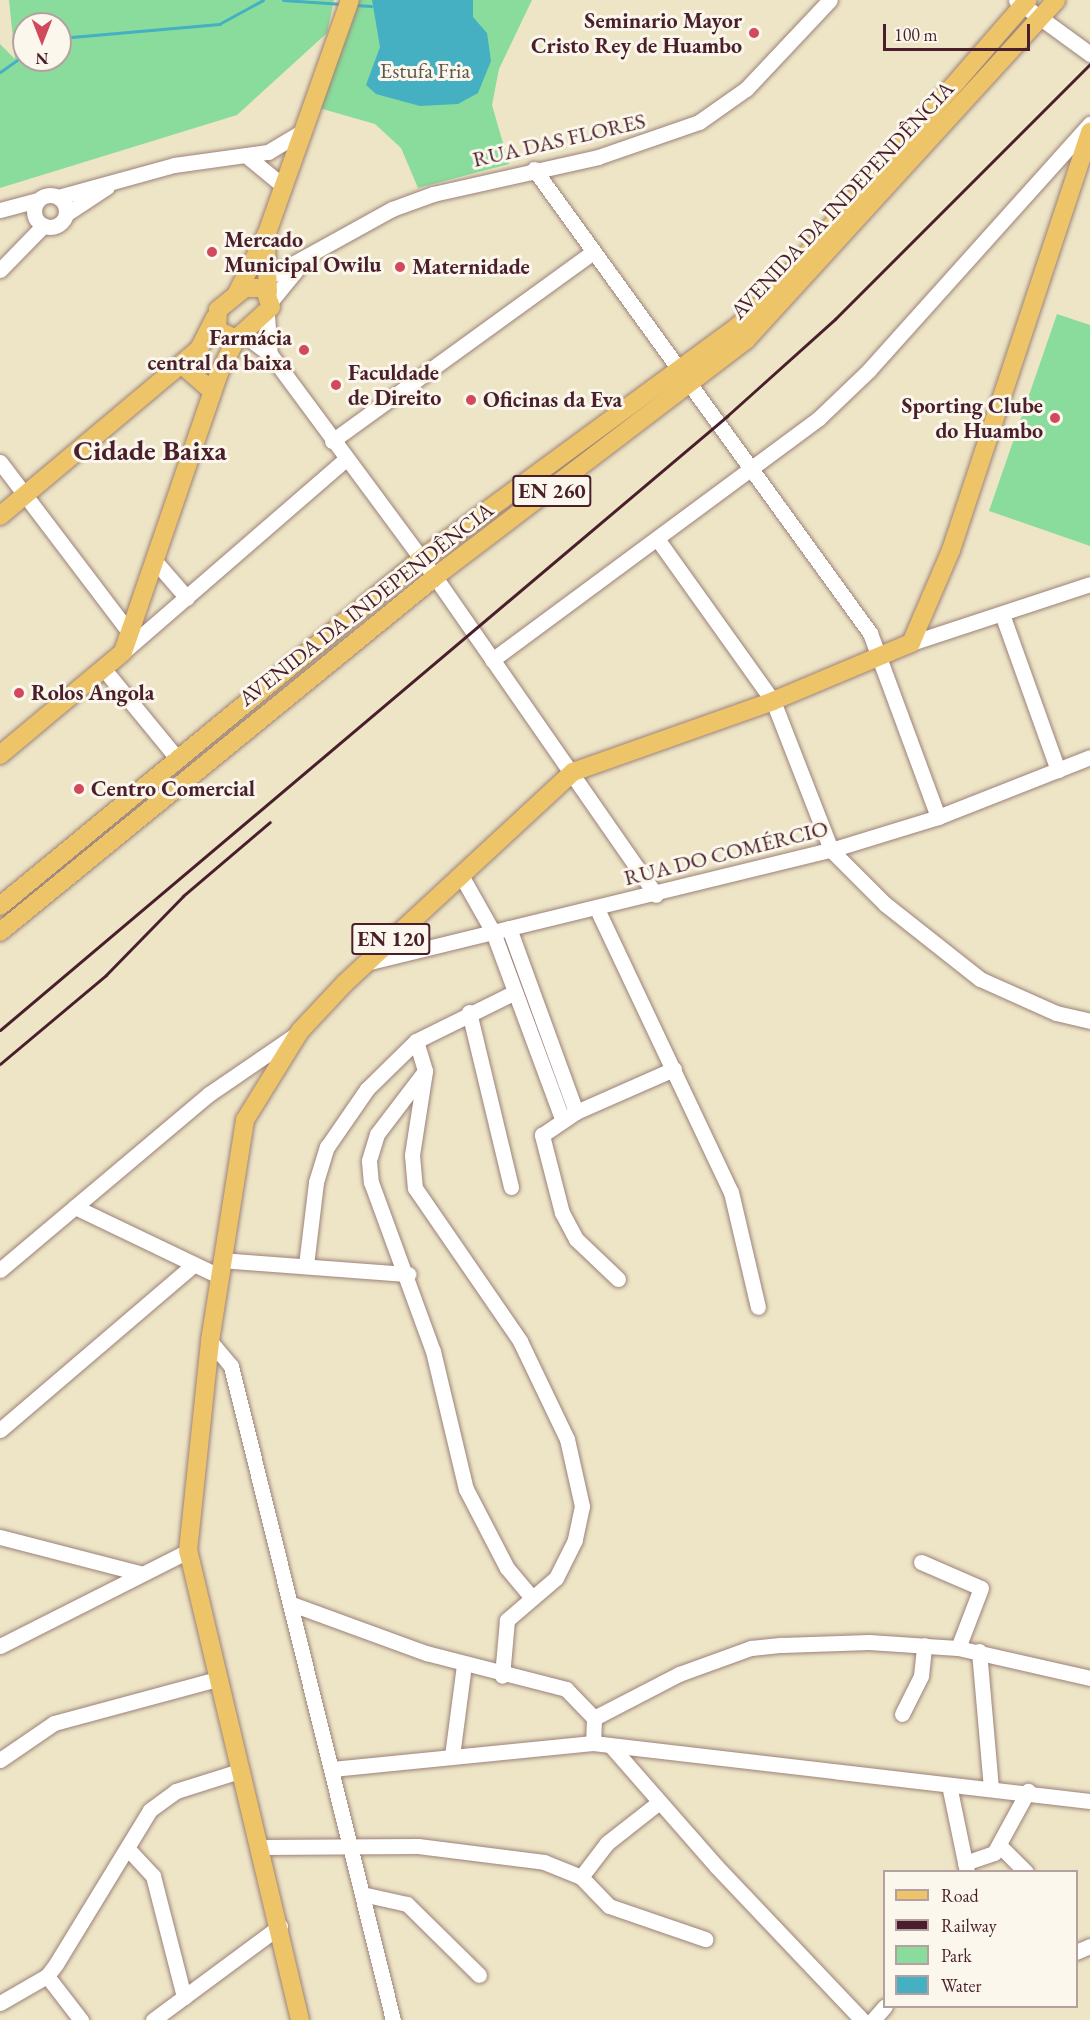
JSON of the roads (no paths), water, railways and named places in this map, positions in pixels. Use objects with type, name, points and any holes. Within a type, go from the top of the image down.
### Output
[{"type":"main road","points":[[0,755],[123,652],[212,391],[260,294],[267,233],[282,185],[350,0]]},
{"type":"main road","name":"AVENIDA DA INDEPENDÊNCIA","points":[[0,906],[421,559],[546,471],[677,372],[773,293],[1022,2]]},
{"type":"main road","name":"AVENIDA DA INDEPENDÊNCIA","points":[[0,932],[435,577],[690,388],[784,304],[1047,7]]},
{"type":"main road","points":[[911,643],[951,550],[1090,132]]},
{"type":"main road","points":[[260,294],[267,233]]},
{"type":"main road","points":[[0,516],[199,349],[215,318],[260,294]]},
{"type":"main road","points":[[215,318],[217,330],[239,336]]},
{"type":"main road","points":[[181,364],[212,391]]},
{"type":"main road","points":[[546,471],[559,486]]},
{"type":"main road","points":[[318,642],[333,659]]},
{"type":"main road","name":"EN 120","points":[[300,2020],[280,1926],[239,1771],[188,1551],[210,1341],[245,1120],[300,1031],[364,964],[462,877],[573,772],[773,701],[883,659],[911,643]]},
{"type":"main road","points":[[303,654],[318,671]]},
{"type":"main road","points":[[70,848],[83,862]]},
{"type":"street","name":"RUA DAS FLORES","points":[[260,294],[302,263],[392,209],[534,169],[657,141],[699,122],[746,89],[830,0]]},
{"type":"street","points":[[1022,2],[1047,7],[1061,28],[1090,54]]},
{"type":"street","points":[[492,660],[658,540],[752,468],[868,370],[1090,124]]},
{"type":"street","points":[[0,210],[58,197],[125,176],[248,157],[279,148],[303,131]]},
{"type":"street","points":[[248,157],[282,185]]},
{"type":"street","points":[[534,169],[590,254],[677,372],[752,468],[883,659],[938,817]]},
{"type":"street","points":[[0,210],[56,226],[66,214],[125,176]]},
{"type":"street","points":[[58,197],[66,214]]},
{"type":"street","points":[[0,270],[39,221],[38,200]]},
{"type":"street","points":[[332,441],[590,254]]},
{"type":"street","name":"RUA DAS FLORES","points":[[260,294],[302,263]]},
{"type":"street","points":[[260,294],[270,354]]},
{"type":"street","points":[[239,336],[270,354],[332,441],[435,577],[573,772],[656,895]]},
{"type":"street","points":[[123,652],[346,459]]},
{"type":"street","points":[[0,462],[129,632]]},
{"type":"street","points":[[658,540],[773,701],[831,850],[885,904],[980,979],[1056,1013],[1090,1021]]},
{"type":"street","points":[[154,560],[188,598]]},
{"type":"street","points":[[911,643],[1090,584]]},
{"type":"street","points":[[1002,614],[1058,770]]},
{"type":"street","points":[[103,668],[177,758]]},
{"type":"street","name":"RUA DO COMÉRCIO","points":[[364,964],[656,895],[831,850],[938,817],[1090,757]]},
{"type":"street","points":[[462,877],[493,932],[515,992],[569,1116]]},
{"type":"street","points":[[597,909],[731,1192],[758,1307]]},
{"type":"street","points":[[509,928],[569,1116]]},
{"type":"street","points":[[306,1265],[316,1182],[327,1147],[367,1089],[416,1041],[469,1012],[515,992]]},
{"type":"street","points":[[469,1012],[511,1187]]},
{"type":"street","points":[[0,1270],[209,1094],[300,1031]]},
{"type":"street","points":[[416,1041],[425,1071],[413,1181],[436,1225],[471,1264],[520,1341],[567,1439],[582,1506],[575,1540],[556,1578],[507,1620],[502,1676]]},
{"type":"street","points":[[618,1279],[576,1239],[562,1213],[542,1135],[569,1116],[674,1069]]},
{"type":"street","points":[[425,1071],[377,1134],[369,1161],[371,1182],[408,1274],[434,1351],[466,1489],[507,1569],[532,1598]]},
{"type":"street","points":[[75,1207],[193,1265],[220,1268],[306,1265],[408,1274]]},
{"type":"street","points":[[0,1430],[193,1265]]},
{"type":"street","points":[[210,1341],[231,1366],[292,1604],[393,2020]]},
{"type":"street","points":[[0,1536],[139,1573]]},
{"type":"street","points":[[0,1646],[139,1573],[188,1551]]},
{"type":"street","points":[[921,1562],[981,1588],[958,1648]]},
{"type":"street","points":[[292,1604],[464,1665],[502,1676],[566,1689],[594,1718],[593,1743]]},
{"type":"street","points":[[594,1718],[679,1674],[751,1648],[869,1642],[958,1648],[1090,1678]]},
{"type":"street","points":[[902,1714],[921,1676],[924,1645]]},
{"type":"street","points":[[979,1651],[991,1788]]},
{"type":"street","points":[[452,1756],[464,1665]]},
{"type":"street","points":[[0,1760],[54,1723],[217,1679]]},
{"type":"street","points":[[332,1768],[593,1743],[950,1785],[1028,1791],[1090,1801]]},
{"type":"street","points":[[611,1746],[658,1803],[862,2020]]},
{"type":"street","points":[[0,2003],[46,1976],[163,1798],[239,1771]]},
{"type":"street","points":[[950,1785],[966,1867],[986,1858],[999,1845],[1028,1791]]},
{"type":"street","points":[[581,1876],[607,1844],[658,1803]]},
{"type":"street","points":[[259,1847],[351,1845],[477,1852],[544,1862],[581,1876],[609,1906],[705,1939]]},
{"type":"street","points":[[999,1845],[1024,1870]]},
{"type":"street","points":[[128,1850],[153,1876],[184,1997]]},
{"type":"street","points":[[362,1894],[407,1904],[478,1975]]},
{"type":"street","points":[[153,2020],[280,1926]]},
{"type":"street","points":[[46,1976],[77,2019]]},
{"type":"street","points":[[873,2020],[884,2008]]},
{"type":"water","points":[[372,0],[473,0],[473,17],[487,33],[491,61],[478,93],[458,104],[420,106],[376,94],[366,85],[380,47]]},
{"type":"waterway","points":[[72,37],[219,24],[263,0]]},
{"type":"waterway","points":[[283,0],[342,4]]},
{"type":"waterway","points":[[355,5],[371,6]]},
{"type":"waterway","points":[[0,72],[12,64]]},
{"type":"railway","points":[[0,1030],[727,416],[835,319],[1090,64]]},
{"type":"railway","points":[[0,1064],[106,975],[183,896],[270,822]]},
{"type":"place","name":"Seminario Mayor Cristo Rey de Huambo","points":[[754,33]]},
{"type":"place","name":"Mercado Municipal Owilu","points":[[212,252]]},
{"type":"place","name":"Maternidade","points":[[400,267]]},
{"type":"place","name":"Farmácia central da baixa","points":[[304,350]]},
{"type":"place","name":"Faculdade de Direito","points":[[336,385]]},
{"type":"place","name":"Oficinas da Eva","points":[[471,400]]},
{"type":"place","name":"Sporting Clube do Huambo","points":[[1055,418]]},
{"type":"place","name":"Rolos Angola","points":[[19,693]]},
{"type":"place","name":"Centro Comercial","points":[[79,789]]},
{"type":"district","name":"Cidade Baixa","points":[[150,450]]},
{"type":"park label","name":"Estufa Fria","points":[[425,71]]}]
